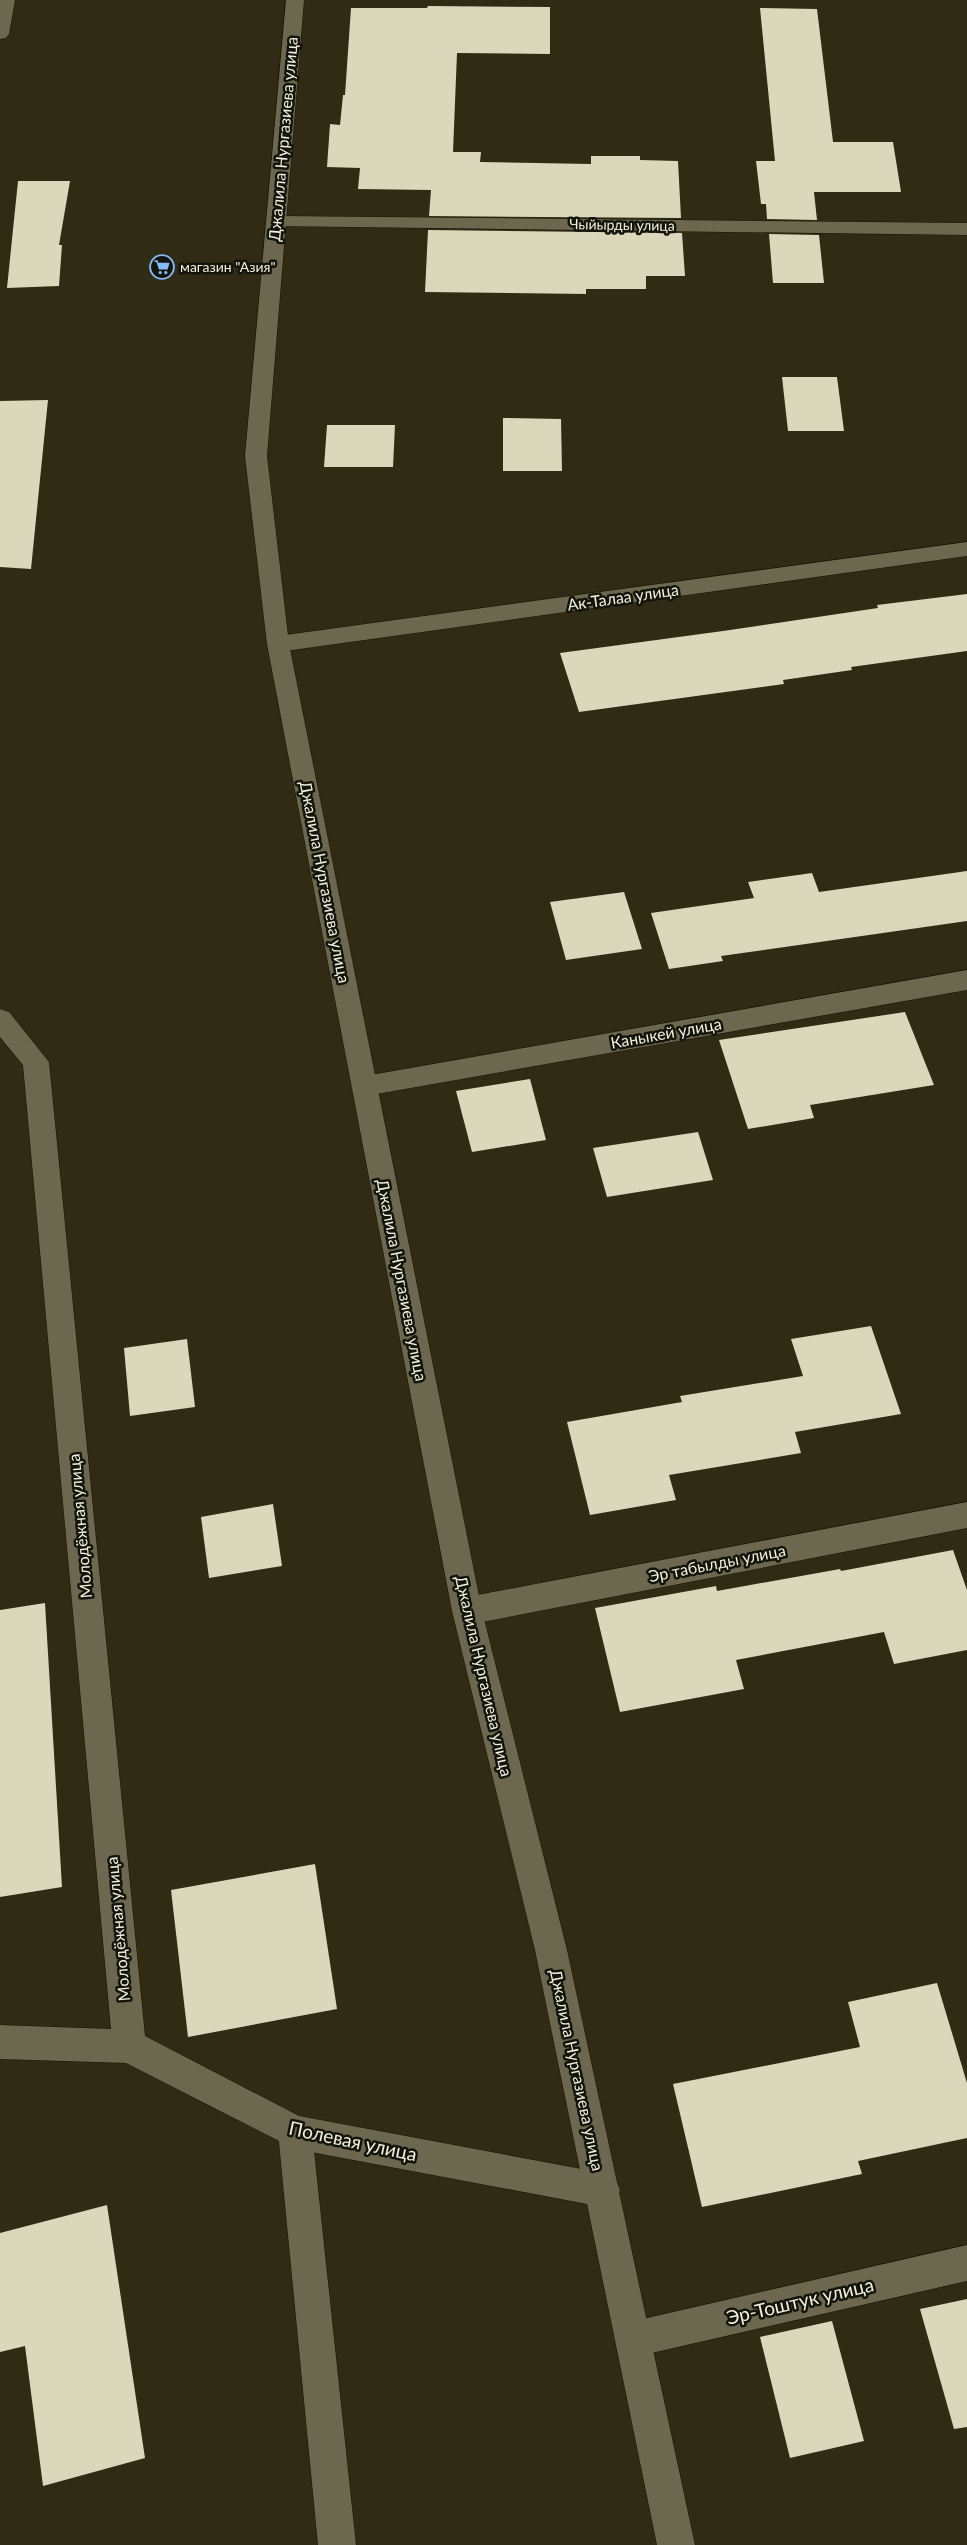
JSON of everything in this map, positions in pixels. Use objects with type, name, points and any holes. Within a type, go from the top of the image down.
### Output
[{"type":"street","points":[[0,34],[6,0]]},
{"type":"street","name":"Джалила Нургазиева улица","points":[[295,0],[256,456],[278,644],[467,1611],[551,1950],[603,2190],[676,2545]]},
{"type":"street","name":"Чыйырды улица","points":[[277,222],[967,229]]},
{"type":"street","name":"Ак-Талаа улица","points":[[278,644],[967,549]]},
{"type":"street","name":"Каныкей улица","points":[[365,1086],[967,980]]},
{"type":"street","name":"Молодёжная улица","points":[[0,1019],[36,1062],[129,2046]]},
{"type":"street","name":"Эр табылды улица","points":[[467,1611],[967,1515]]},
{"type":"street","name":"Полевая улица","points":[[0,2042],[129,2046],[295,2132],[603,2190]]},
{"type":"street","points":[[295,2132],[337,2545]]},
{"type":"street","name":"Эр-Тоштук улица","points":[[634,2339],[967,2263]]},
{"type":"building","points":[[428,6],[550,7],[550,54],[457,53],[453,152],[481,152],[480,162],[591,164],[591,156],[640,156],[640,160],[678,161],[681,218],[429,216],[431,190],[358,189],[360,168],[327,167],[330,124],[340,125],[343,95],[345,95],[351,8],[427,8]]},
{"type":"building","points":[[760,8],[817,9],[833,142],[893,142],[901,192],[814,192],[817,220],[767,219],[766,204],[761,204],[756,161],[775,161]]},
{"type":"building","points":[[18,181],[70,181],[59,245],[62,245],[59,286],[7,288]]},
{"type":"building","points":[[428,230],[682,233],[685,276],[646,276],[646,289],[586,289],[586,294],[425,292]]},
{"type":"building","points":[[769,234],[819,235],[824,283],[773,283]]},
{"type":"building","points":[[782,377],[837,377],[844,431],[788,431]]},
{"type":"building","points":[[48,400],[31,569],[0,567],[0,401]]},
{"type":"building","points":[[503,418],[561,419],[562,471],[503,471]]},
{"type":"building","points":[[327,425],[395,425],[393,467],[324,467]]},
{"type":"building","points":[[967,594],[967,651],[851,667],[852,670],[783,680],[784,684],[579,712],[560,653],[878,608],[877,605]]},
{"type":"building","points":[[967,871],[967,921],[721,956],[723,961],[669,969],[651,913],[754,898],[748,882],[812,873],[819,892]]},
{"type":"building","points":[[624,892],[642,949],[566,960],[550,902]]},
{"type":"building","points":[[905,1012],[934,1085],[810,1105],[814,1118],[748,1129],[719,1040]]},
{"type":"building","points":[[530,1079],[546,1140],[472,1152],[456,1091]]},
{"type":"building","points":[[698,1132],[713,1180],[607,1197],[593,1148]]},
{"type":"building","points":[[871,1326],[901,1414],[795,1432],[801,1453],[669,1475],[676,1500],[590,1515],[567,1422],[682,1402],[680,1396],[803,1376],[791,1339]]},
{"type":"building","points":[[187,1339],[195,1407],[130,1416],[124,1348]]},
{"type":"building","points":[[273,1504],[282,1566],[209,1578],[201,1517]]},
{"type":"building","points":[[953,1550],[967,1590],[967,1650],[894,1664],[884,1632],[736,1660],[744,1689],[620,1712],[595,1608],[716,1586],[717,1591],[840,1569],[841,1571]]},
{"type":"building","points":[[45,1603],[62,1887],[0,1897],[0,1610]]},
{"type":"building","points":[[315,1864],[337,2009],[188,2037],[171,1890]]},
{"type":"building","points":[[937,1983],[967,2083],[967,2138],[858,2161],[862,2174],[702,2207],[673,2084],[860,2047],[848,2002]]},
{"type":"building","points":[[107,2205],[145,2458],[43,2486],[25,2346],[0,2352],[0,2233]]},
{"type":"building","points":[[967,2299],[967,2427],[954,2429],[920,2309]]},
{"type":"building","points":[[832,2321],[864,2441],[790,2458],[760,2337]]},
{"type":"place","name":"магазин \"Азия\"","points":[[162,267]]}]
